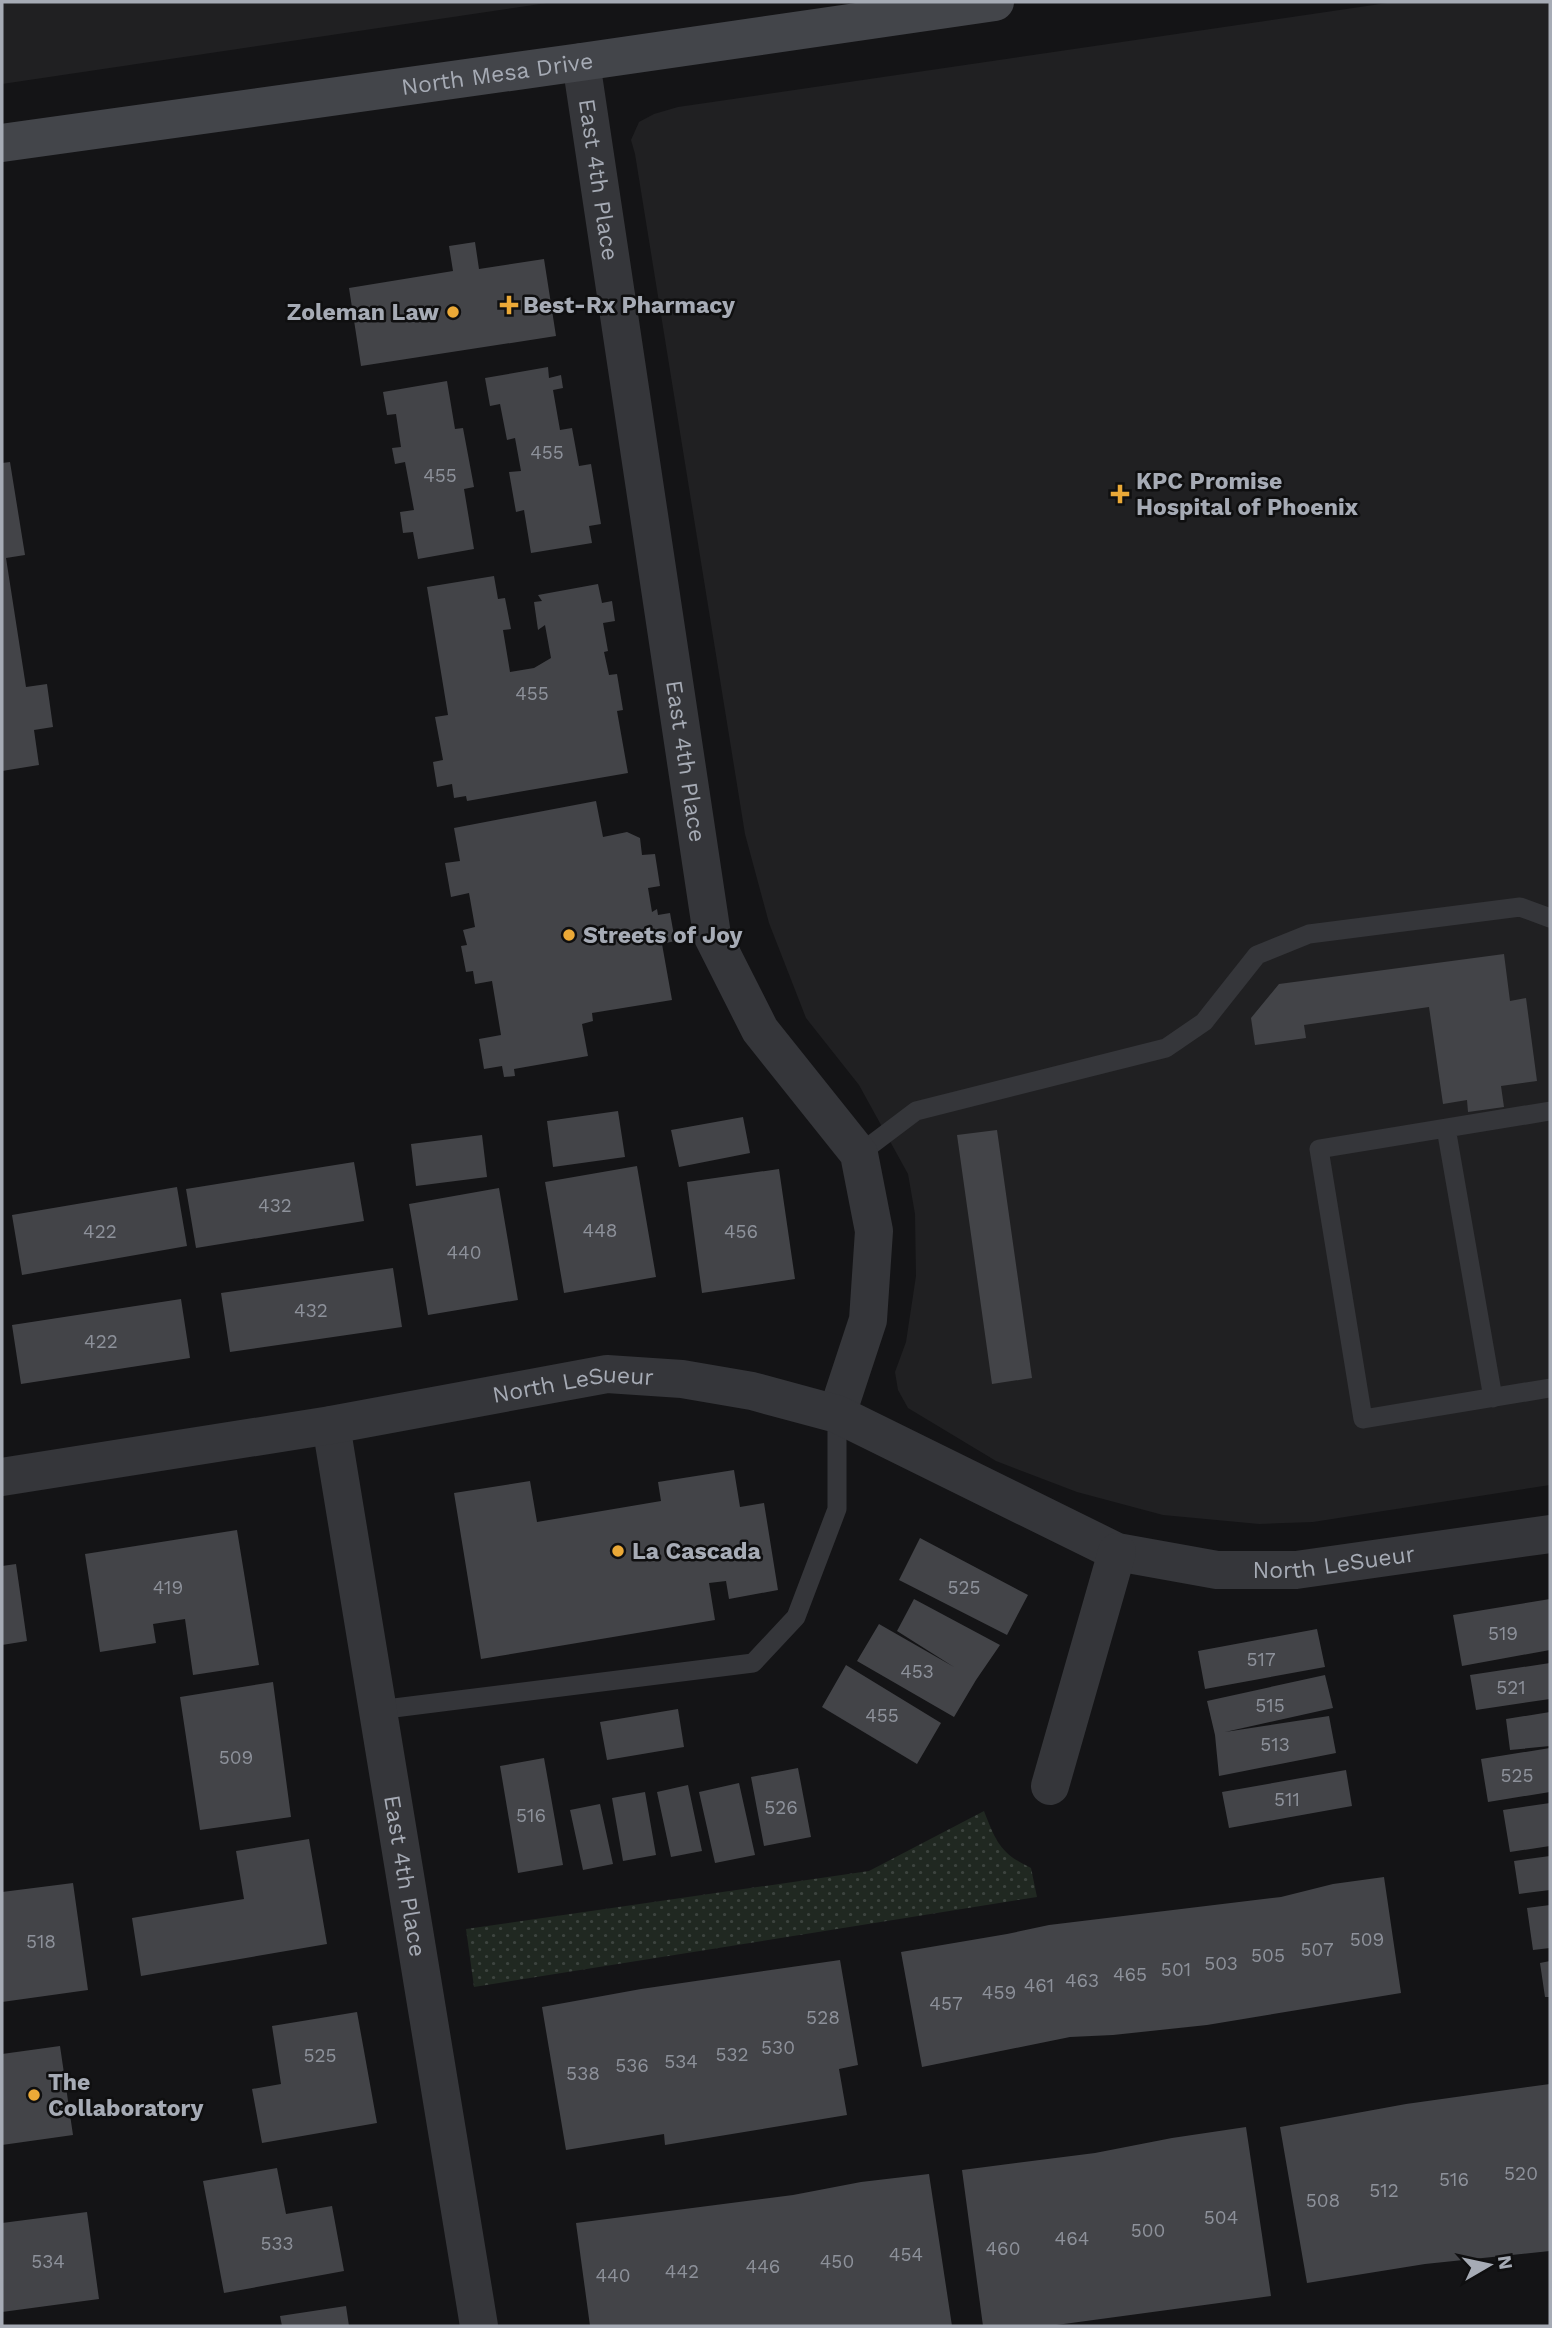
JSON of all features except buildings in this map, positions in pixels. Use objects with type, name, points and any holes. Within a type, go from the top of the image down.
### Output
[{"type":"main road","name":"North Mesa Drive","points":[[2,143],[995,2]]},
{"type":"street","name":"East 4th Place","points":[[581,62],[712,935],[760,1030],[859,1154],[874,1231],[868,1320],[837,1414]]},
{"type":"street","name":"North LeSueur","points":[[2,1477],[331,1425],[607,1374],[682,1379],[752,1391],[837,1414],[1117,1552],[1217,1570],[1296,1570],[1550,1534]]},
{"type":"street","name":"East 4th Place","points":[[331,1425],[479,2326]]},
{"type":"street","points":[[1050,1786],[1117,1552]]},
{"type":"lane","points":[[859,1154],[916,1111],[1166,1048],[1204,1022],[1256,955],[1309,933],[1520,907],[1550,918]]},
{"type":"lane","points":[[1550,1111],[1319,1149],[1363,1419],[1550,1388]]},
{"type":"lane","points":[[1446,1128],[1493,1398]]},
{"type":"lane","points":[[378,1710],[753,1663],[796,1617],[837,1510],[837,1414]]},
{"type":"shaded area","points":[[2,2],[554,2],[2,84]]},
{"type":"shaded area","name":"KPC Promise Hospital of Phoenix","points":[[1394,2],[1550,2],[1550,1485],[1313,1522],[1259,1524],[1163,1515],[1077,1492],[996,1461],[908,1408],[898,1390],[895,1372],[906,1342],[916,1276],[915,1214],[908,1174],[859,1085],[806,1018],[769,923],[745,834],[631,140],[639,122],[678,107]]},
{"type":"shaded area","points":[[984,1811],[1001,1846],[1013,1858],[1031,1868],[1037,1897],[474,1987],[466,1929],[869,1871]]},
{"type":"place","name":"Best-Rx Pharmacy","points":[[509,305]]},
{"type":"place","name":"Zoleman Law","points":[[453,312]]},
{"type":"place","name":"KPC Promise Hospital of Phoenix","points":[[1120,494]]},
{"type":"place","name":"Streets of Joy","points":[[569,935]]},
{"type":"place","name":"La Cascada","points":[[618,1551]]},
{"type":"place","name":"The Collaboratory","points":[[34,2095]]}]
